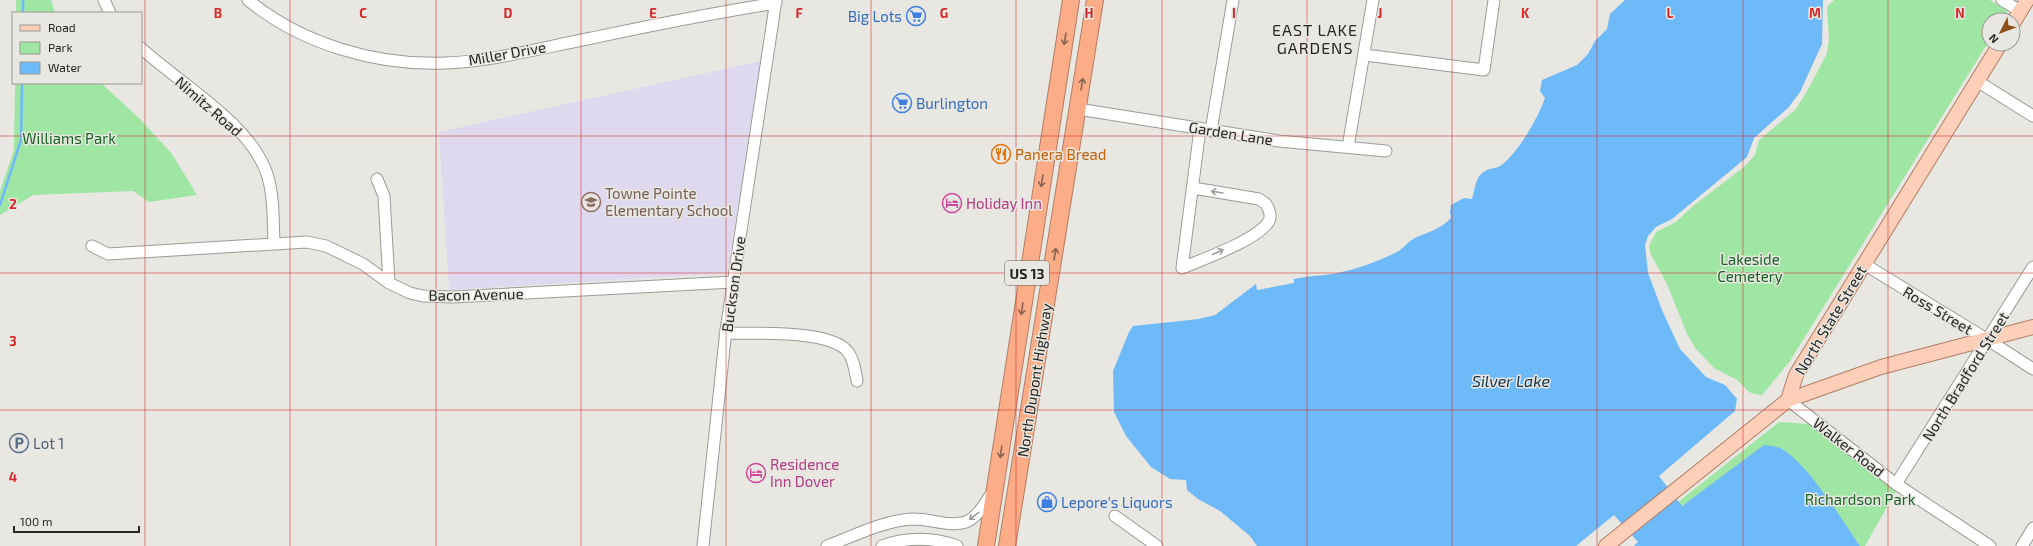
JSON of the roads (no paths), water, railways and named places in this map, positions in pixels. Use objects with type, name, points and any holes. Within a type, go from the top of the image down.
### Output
[{"type":"highway","name":"North Dupont Highway","points":[[986,546],[1071,0]]},
{"type":"highway","name":"North Dupont Highway","points":[[1007,546],[1095,0]]},
{"type":"highway","points":[[1004,428],[1015,435],[1017,442],[1012,476],[1016,492]]},
{"type":"main road","name":"North State Street","points":[[1788,400],[1796,376],[1995,52]]},
{"type":"main road","points":[[1606,546],[1788,400],[1881,367],[2033,327]]},
{"type":"street","points":[[104,0],[110,12]]},
{"type":"street","name":"Miller Drive","points":[[248,0],[262,11],[299,33],[355,53],[378,58],[426,64],[448,63],[500,56],[776,1]]},
{"type":"street","points":[[1193,188],[1259,199],[1266,204],[1270,216],[1268,222],[1249,239],[1182,268],[1193,188],[1233,0]]},
{"type":"street","points":[[1348,147],[1365,55],[1373,0]]},
{"type":"street","points":[[1365,55],[1484,70],[1494,0]]},
{"type":"street","points":[[2002,0],[2020,11]]},
{"type":"street","name":"Buckson Drive","points":[[703,546],[725,333],[776,1]]},
{"type":"street","name":"Nimitz Road","points":[[142,49],[233,124],[257,152],[266,173],[271,193],[274,244]]},
{"type":"street","points":[[1977,81],[2033,116]]},
{"type":"street","name":"Garden Lane","points":[[1078,109],[1206,130],[1279,140],[1386,151]]},
{"type":"street","points":[[377,179],[384,196],[389,283]]},
{"type":"street","name":"Bacon Avenue","points":[[92,246],[108,254],[307,242],[326,246],[363,264],[389,283],[410,293],[423,296],[453,297],[732,282]]},
{"type":"street","name":"Ross Street","points":[[1864,264],[2033,369]]},
{"type":"street","name":"North Bradford Street","points":[[1896,484],[2033,267]]},
{"type":"street","points":[[725,333],[806,335],[828,339],[848,351],[855,366],[857,381]]},
{"type":"street","name":"Walker Road","points":[[1788,400],[1896,484],[1990,546]]},
{"type":"street","points":[[827,546],[891,523],[914,519],[940,523],[965,522],[979,512],[996,485]]},
{"type":"street","points":[[1114,516],[1155,546]]},
{"type":"street","points":[[2022,546],[2033,528]]},
{"type":"street","points":[[882,546],[897,540],[932,539],[945,541],[957,546]]},
{"type":"water","name":"Silver Lake","points":[[1625,0],[1823,0],[1822,44],[1800,92],[1788,108],[1754,138],[1747,157],[1672,219],[1656,227],[1648,236],[1645,245],[1648,273],[1662,310],[1680,349],[1706,377],[1725,385],[1737,399],[1735,411],[1659,476],[1682,506],[1764,445],[1780,448],[1792,456],[1813,479],[1860,546],[1634,546],[1638,542],[1614,515],[1576,546],[1257,546],[1250,536],[1220,511],[1198,499],[1187,490],[1186,480],[1170,479],[1151,467],[1126,436],[1114,412],[1113,371],[1129,332],[1133,326],[1199,319],[1215,315],[1256,284],[1257,290],[1294,283],[1294,279],[1340,273],[1358,268],[1395,253],[1415,238],[1443,225],[1451,218],[1451,205],[1464,198],[1472,199],[1477,181],[1481,174],[1502,164],[1510,157],[1522,142],[1533,124],[1545,98],[1540,91],[1542,80],[1577,65],[1588,54],[1595,41],[1607,29],[1610,14]]},
{"type":"waterway","points":[[23,0],[23,12]]},
{"type":"waterway","points":[[0,205],[21,140],[22,84]]},
{"type":"place","name":"Big Lots","points":[[916,16]]},
{"type":"place","name":"Burlington","points":[[902,103]]},
{"type":"place","name":"Panera Bread","points":[[1001,154]]},
{"type":"place","name":"Towne Pointe Elementary School","points":[[591,202]]},
{"type":"place","name":"Holiday Inn","points":[[952,203]]},
{"type":"place","name":"Lot 1","points":[[19,443]]},
{"type":"place","name":"Residence Inn Dover","points":[[756,473]]},
{"type":"place","name":"Lepore's Liquors","points":[[1047,502]]},
{"type":"district","name":"EAST LAKE GARDENS","points":[[1315,38]]},
{"type":"park label","name":"Williams Park","points":[[69,138]]},
{"type":"park label","name":"Lakeside Cemetery","points":[[1750,268]]},
{"type":"park label","name":"Richardson Park","points":[[1860,499]]}]
